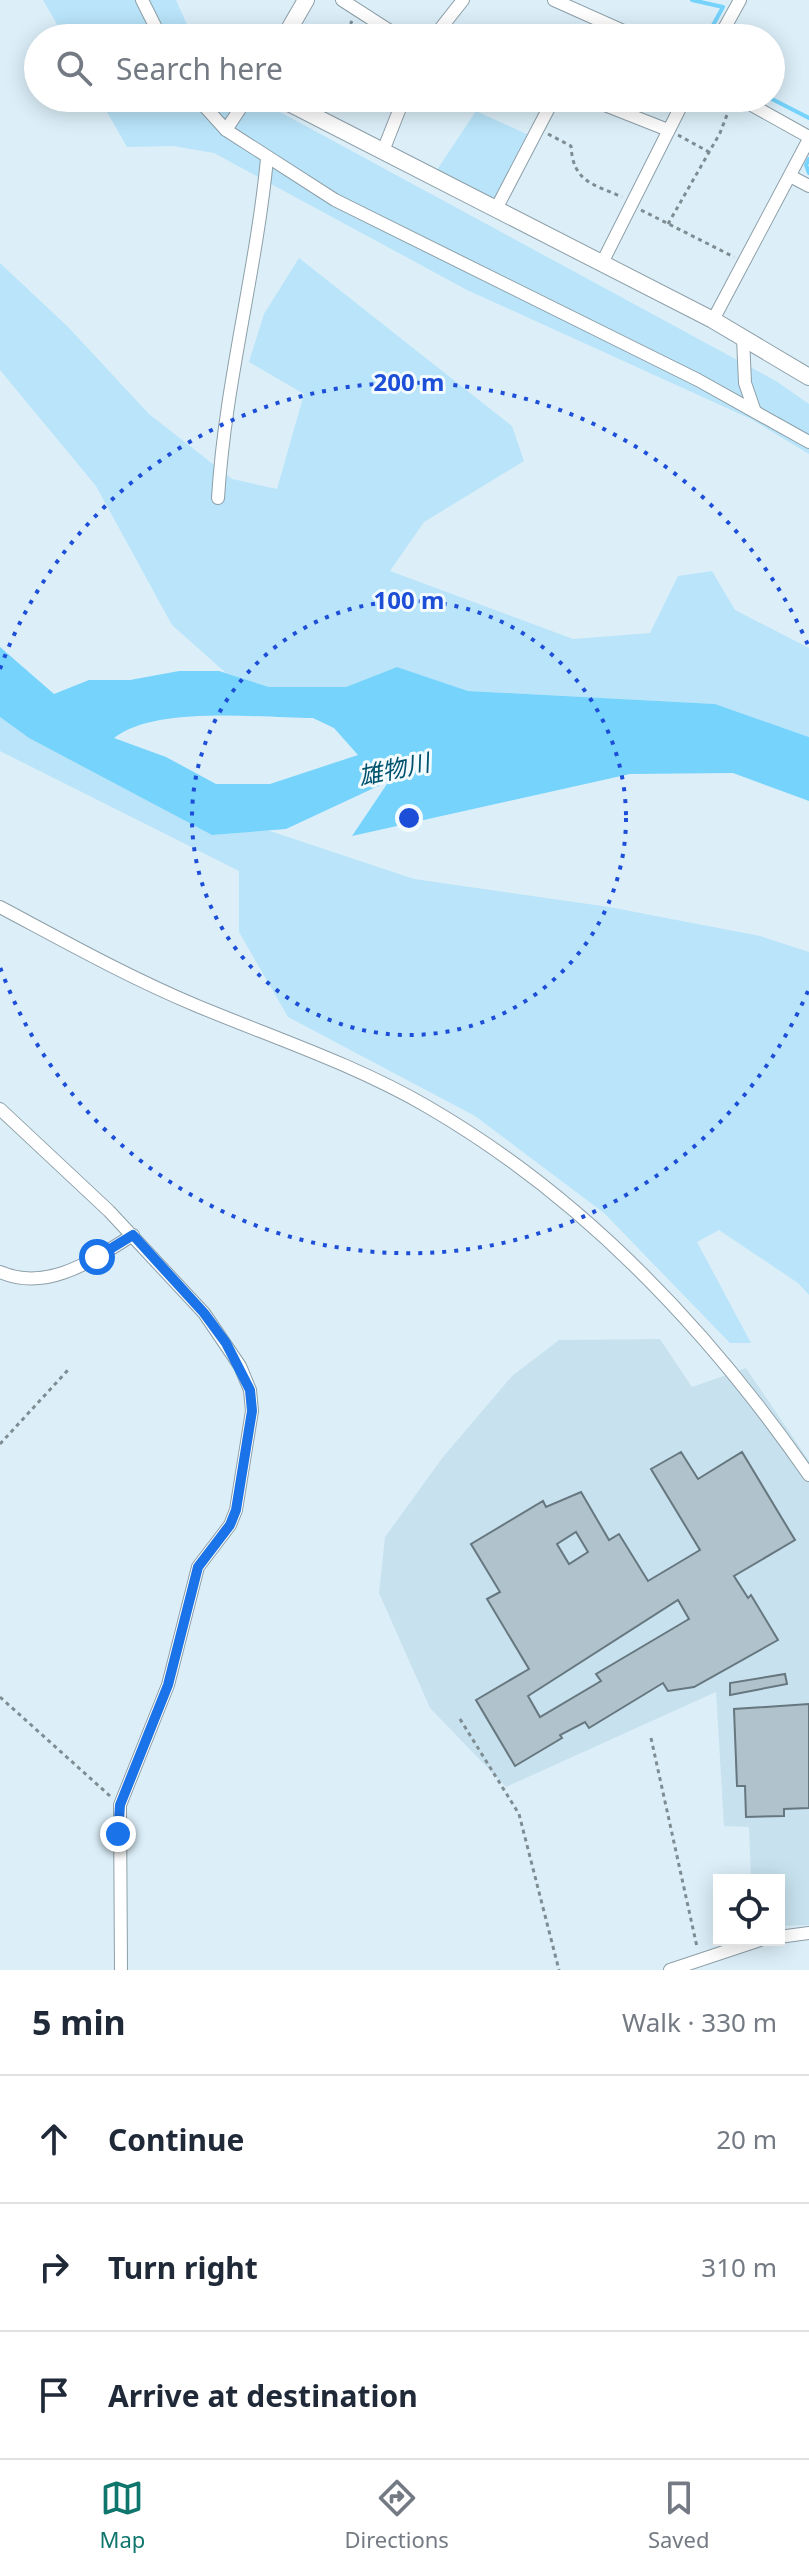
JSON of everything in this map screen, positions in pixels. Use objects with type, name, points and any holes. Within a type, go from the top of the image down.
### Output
[{"type":"street","points":[[142,0],[154,24]]},
{"type":"street","points":[[292,24],[306,0]]},
{"type":"street","points":[[342,0],[379,24]]},
{"type":"street","points":[[444,24],[463,0]]},
{"type":"street","points":[[554,0],[614,24]]},
{"type":"street","points":[[727,24],[740,0]]},
{"type":"street","points":[[210,112],[226,130],[267,159],[349,207],[754,409],[809,442]]},
{"type":"street","points":[[226,130],[238,112]]},
{"type":"street","points":[[306,112],[713,320],[809,377]]},
{"type":"street","points":[[383,151],[398,112]]},
{"type":"street","points":[[496,209],[547,112]]},
{"type":"street","points":[[622,112],[668,130]]},
{"type":"street","points":[[602,263],[678,112]]},
{"type":"street","points":[[713,320],[809,138],[762,112]]},
{"type":"street","points":[[218,498],[222,429],[262,217],[267,159]]},
{"type":"street","points":[[790,176],[809,186]]},
{"type":"street","points":[[743,338],[745,383],[754,409]]},
{"type":"street","points":[[0,907],[194,1004],[353,1067],[427,1106],[506,1155],[597,1230],[678,1308],[712,1347],[809,1475]]},
{"type":"street","points":[[0,1109],[133,1235],[204,1313],[226,1343],[250,1390],[252,1411],[236,1510],[230,1525],[198,1567],[168,1685],[120,1805],[121,1970]]},
{"type":"street","points":[[0,1272],[26,1280],[51,1277],[97,1257],[133,1235]]},
{"type":"street","points":[[785,1936],[809,1933]]},
{"type":"street","points":[[670,1970],[741,1946]]},
{"type":"path","points":[[351,24],[358,11]]},
{"type":"path","points":[[668,224],[729,112]]},
{"type":"path","points":[[538,128],[571,146],[572,160],[581,178],[743,262]]},
{"type":"path","points":[[668,130],[709,152]]},
{"type":"path","points":[[0,1444],[68,1370]]},
{"type":"path","points":[[0,1697],[120,1805]]},
{"type":"path","points":[[460,1719],[519,1814],[559,1970]]},
{"type":"path","points":[[651,1738],[700,1959]]},
{"type":"shaded area","points":[[43,0],[176,0],[187,24],[57,24]]},
{"type":"shaded area","points":[[107,112],[280,112],[776,381],[809,404],[809,454],[751,419],[467,290],[214,153],[173,146],[127,147]]},
{"type":"shaded area","points":[[475,112],[533,137],[496,209],[433,176]]},
{"type":"shaded area","points":[[299,258],[512,426],[524,461],[424,522],[390,571],[573,639],[650,633],[678,576],[712,571],[735,610],[809,648],[809,737],[715,704],[468,691],[397,667],[346,687],[269,687],[226,673],[172,625],[96,486],[0,370],[0,263],[68,327],[149,414],[232,479],[277,489],[304,394],[249,362],[264,314]]},
{"type":"shaded area","points":[[0,717],[29,738],[212,835],[267,830],[414,879],[609,907],[760,936],[809,952],[809,1295],[798,1283],[719,1230],[697,1242],[751,1343],[730,1343],[604,1213],[475,1116],[288,1017],[239,932],[239,871],[0,751]]},
{"type":"shaded area","points":[[660,1339],[692,1387],[746,1368],[809,1461],[809,1925],[785,1926],[785,1874],[751,1874],[749,1827],[724,1826],[716,1692],[506,1787],[430,1708],[379,1593],[385,1537],[443,1457],[512,1376],[559,1340]]},
{"type":"water","name":"雄物川","points":[[0,647],[54,694],[89,680],[130,680],[179,671],[219,671],[269,687],[346,687],[397,667],[468,691],[715,704],[809,737],[809,801],[733,773],[630,774],[352,836],[389,781],[286,829],[212,835],[29,738],[0,717]],"holes":[[[181,717],[313,718],[334,728],[358,755],[270,784],[216,784],[166,757],[114,738],[132,728]]]},
{"type":"building","points":[[681,1452],[698,1479],[742,1452],[795,1540],[734,1576],[748,1598],[751,1595],[778,1640],[694,1687],[668,1691],[663,1683],[589,1728],[585,1722],[560,1735],[562,1738],[515,1766],[476,1700],[529,1669],[487,1599],[500,1592],[471,1544],[543,1501],[546,1507],[581,1492],[609,1540],[619,1534],[648,1581],[700,1550],[651,1469]],"holes":[[[576,1532],[588,1552],[569,1564],[557,1544]],[[678,1600],[689,1619],[596,1674],[601,1681],[540,1717],[528,1696]]]},
{"type":"building","points":[[785,1674],[787,1684],[730,1695],[730,1683]]},
{"type":"building","points":[[809,1704],[809,1808],[784,1809],[784,1816],[746,1817],[745,1786],[737,1786],[734,1709]]},
{"type":"waterway","points":[[692,0],[723,7],[714,24]]},
{"type":"waterway","points":[[785,106],[809,118]]},
{"type":"waterway","points":[[809,159],[806,165],[809,173]]},
{"type":"route","points":[[97,1257],[133,1235],[204,1313],[226,1343],[250,1390],[252,1411],[236,1510],[230,1525],[198,1567],[168,1685],[120,1805],[118,1834]]}]
